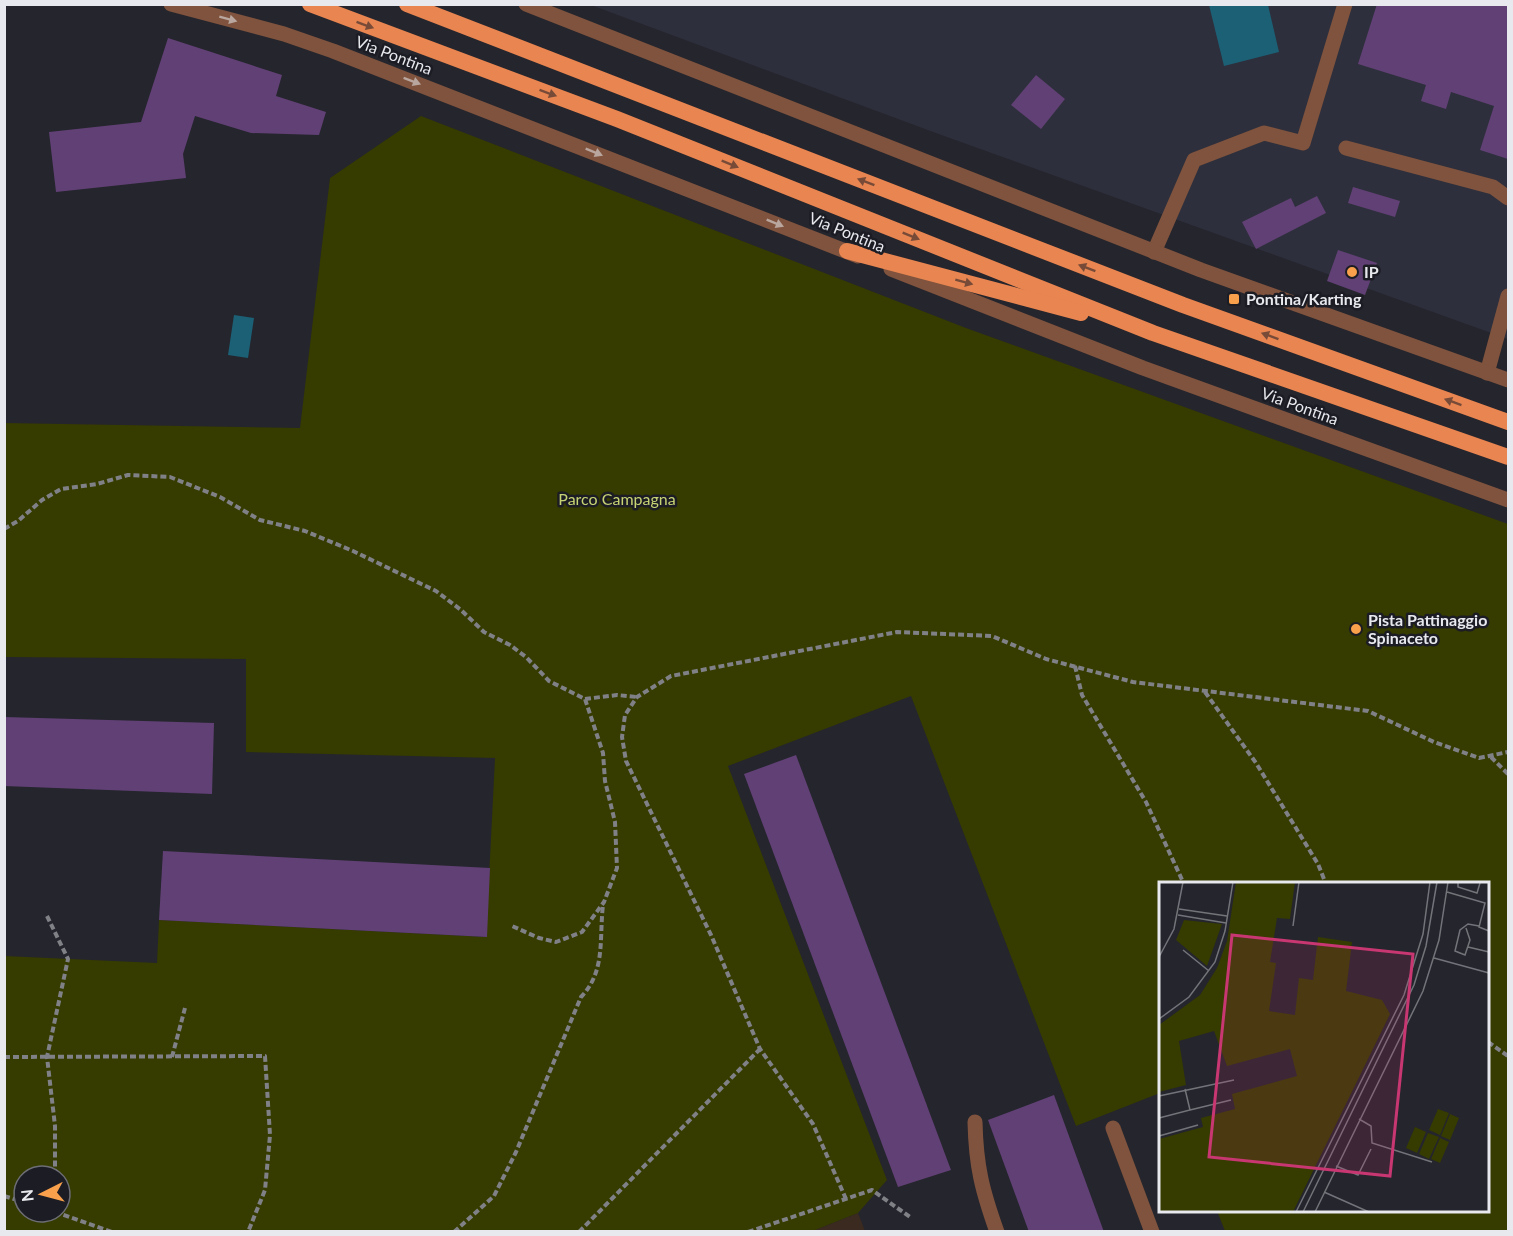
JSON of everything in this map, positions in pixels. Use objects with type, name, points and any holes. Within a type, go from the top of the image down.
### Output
[{"type":"highway","name":"Via Pontina","points":[[310,4],[617,119],[1153,333],[1509,457]]},
{"type":"highway","points":[[407,4],[1172,300],[1509,422]]},
{"type":"highway","points":[[847,251],[1153,333]]},
{"type":"street","name":"Via Pontina","points":[[171,4],[284,34],[333,51],[1143,368],[1509,500]]},
{"type":"street","points":[[526,4],[1154,252],[1509,380]]},
{"type":"street","points":[[1154,252],[1194,160],[1264,133],[1304,143],[1345,4]]},
{"type":"street","points":[[1346,148],[1493,187],[1509,198]]},
{"type":"street","points":[[1487,373],[1509,296]]},
{"type":"street","points":[[975,1122],[976,1155],[983,1192],[997,1232]]},
{"type":"street","points":[[1113,1128],[1152,1232]]},
{"type":"path","points":[[4,530],[42,500],[61,489],[97,484],[128,475],[170,477],[220,497],[260,520],[305,531],[353,551],[436,591],[484,632],[510,645],[526,657],[549,681],[585,699],[617,695],[637,697]]},
{"type":"path","points":[[846,1199],[813,1124],[760,1049],[711,935],[626,761],[622,737],[626,715],[637,697],[671,676],[897,632],[993,636],[1046,659],[1133,682],[1368,711],[1434,742],[1479,758],[1509,752]]},
{"type":"path","points":[[1075,666],[1082,695],[1146,802],[1183,882]]},
{"type":"path","points":[[1205,691],[1256,763],[1318,864],[1325,882]]},
{"type":"path","points":[[454,1232],[494,1196],[516,1152],[580,997],[590,987],[601,955],[600,930],[604,902],[617,868],[615,822],[605,781],[603,753],[585,699]]},
{"type":"path","points":[[1490,756],[1509,774]]},
{"type":"path","points":[[512,926],[539,938],[556,942],[582,932],[604,902]]},
{"type":"path","points":[[47,916],[68,959],[47,1057],[55,1126],[55,1164]]},
{"type":"path","points":[[172,1057],[185,1008]]},
{"type":"path","points":[[1489,1043],[1509,1056]]},
{"type":"path","points":[[579,1232],[760,1049]]},
{"type":"path","points":[[4,1057],[266,1056],[270,1135],[265,1190],[248,1232]]},
{"type":"path","points":[[748,1232],[872,1190],[910,1217]]},
{"type":"path","points":[[72,1218],[112,1232]]},
{"type":"shaded area","points":[[591,5],[1508,5],[1508,339],[936,133]]},
{"type":"shaded area","points":[[858,1213],[865,1231],[810,1232]]},
{"type":"green space","name":"Parco Campagna","points":[[421,116],[966,328],[1508,524],[1508,1231],[1225,1231],[1217,1212],[1489,1212],[1489,882],[1159,882],[1159,1093],[1076,1126],[911,696],[728,766],[887,1180],[858,1213],[810,1232],[5,1231],[5,956],[157,963],[159,920],[486,937],[495,758],[246,752],[246,659],[5,657],[5,423],[300,428],[330,178]]},
{"type":"water","points":[[1209,5],[1268,5],[1279,52],[1224,66]]},
{"type":"water","points":[[234,315],[254,318],[248,358],[228,355]]},
{"type":"building","points":[[1377,4],[1508,4],[1508,159],[1480,150],[1494,106],[1451,92],[1446,109],[1421,101],[1426,85],[1358,64]]},
{"type":"building","points":[[168,38],[282,75],[276,96],[326,112],[319,135],[251,133],[195,116],[183,154],[186,178],[56,192],[49,132],[141,122]]},
{"type":"building","points":[[1036,75],[1065,99],[1041,129],[1011,105]]},
{"type":"building","points":[[1353,187],[1400,201],[1395,217],[1348,203]]},
{"type":"building","points":[[1317,196],[1326,213],[1256,249],[1242,222],[1291,198],[1295,207]]},
{"type":"building","name":"IP","points":[[1338,250],[1377,263],[1365,295],[1327,281]]},
{"type":"building","points":[[4,717],[214,723],[212,794],[4,786]]},
{"type":"building","points":[[796,755],[951,1170],[898,1187],[744,774]]},
{"type":"building","points":[[163,851],[490,868],[487,937],[159,920]]},
{"type":"building","points":[[1054,1095],[1104,1232],[1029,1232],[988,1120]]},
{"type":"place","name":"IP","points":[[1352,272]]},
{"type":"place","name":"Pontina/Karting","points":[[1234,299]]},
{"type":"place","name":"Pista Pattinaggio Spinaceto","points":[[1356,629]]}]
